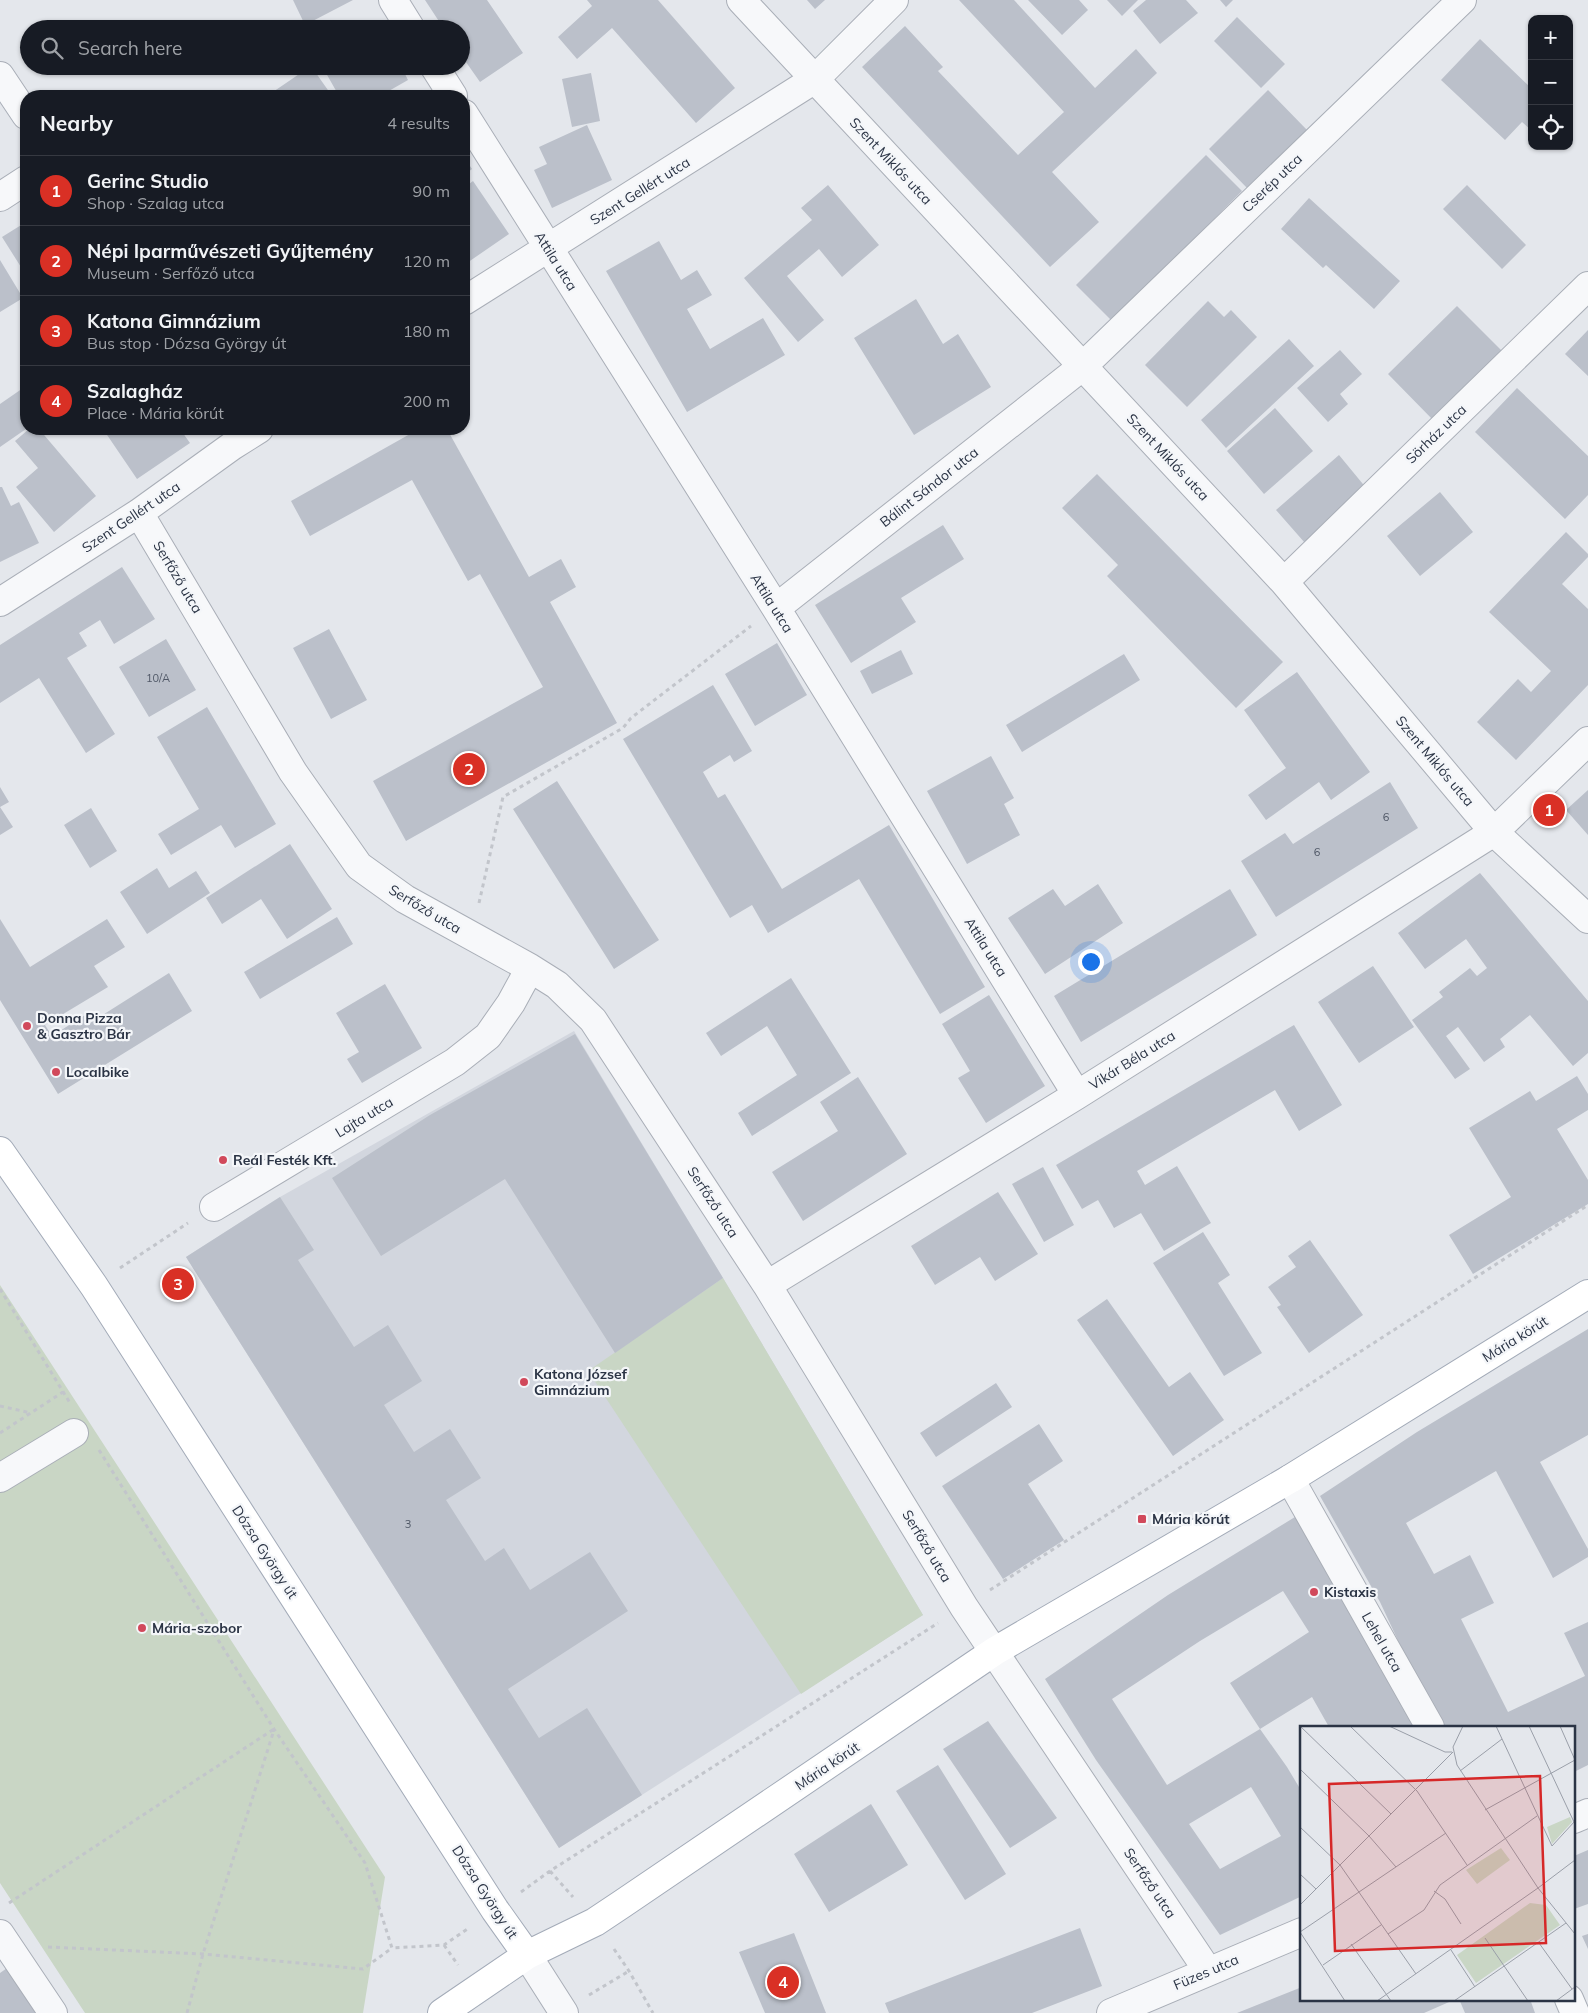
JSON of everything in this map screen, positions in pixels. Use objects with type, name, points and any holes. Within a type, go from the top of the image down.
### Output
[{"type":"main road","name":"Dózsa György út","points":[[0,1151],[94,1286],[495,1910],[527,1955]]},
{"type":"main road","name":"Mária körút","points":[[442,2013],[527,1955],[595,1922],[616,1909],[996,1651],[1290,1479],[1588,1294]]},
{"type":"street","points":[[392,0],[404,20]]},
{"type":"street","name":"Szent Miklós utca","points":[[741,0],[1284,582],[1494,832],[1588,919]]},
{"type":"street","name":"Szent Gellért utca","points":[[470,297],[815,79],[894,0]]},
{"type":"street","name":"Cserép utca","points":[[1083,366],[1462,0]]},
{"type":"street","points":[[440,75],[449,90]]},
{"type":"street","points":[[0,76],[20,106]]},
{"type":"street","name":"Attila utca","points":[[470,124],[776,608],[1077,1094]]},
{"type":"street","points":[[0,197],[20,184]]},
{"type":"street","name":"Sörház utca","points":[[1284,582],[1588,286]]},
{"type":"street","name":"Bálint Sándor utca","points":[[776,608],[1083,366]]},
{"type":"street","name":"Szent Gellért utca","points":[[0,602],[139,513],[227,437]]},
{"type":"street","name":"Serfőző utca","points":[[139,513],[293,772],[359,866],[405,899],[530,968],[556,986],[593,1020],[767,1285],[964,1607],[996,1651],[1208,1971]]},
{"type":"street","name":"Vikár Béla utca","points":[[767,1285],[1077,1094],[1494,832],[1588,741]]},
{"type":"street","name":"Lajta utca","points":[[214,1207],[456,1062],[488,1036],[530,968]]},
{"type":"street","points":[[0,1478],[80,1428]]},
{"type":"street","name":"Lehel utca","points":[[1290,1479],[1429,1726]]},
{"type":"street","points":[[1576,1818],[1588,1813]]},
{"type":"street","name":"Füzes utca","points":[[1112,2013],[1300,1933]]},
{"type":"street","points":[[2,1943],[53,2013]]},
{"type":"street","points":[[527,1955],[564,2012]]},
{"type":"street","points":[[1569,2000],[1575,2013]]},
{"type":"path","points":[[472,936],[503,797],[623,728],[631,718],[776,608]]},
{"type":"path","points":[[550,1871],[964,1607],[1588,1204]]},
{"type":"path","points":[[94,1286],[214,1207]]},
{"type":"path","points":[[0,1289],[63,1392],[80,1428],[274,1729],[365,1863],[392,1948]]},
{"type":"path","points":[[0,1433],[63,1392]]},
{"type":"path","points":[[0,1406],[32,1413]]},
{"type":"path","points":[[8,1903],[274,1729]]},
{"type":"path","points":[[187,2013],[203,1954],[274,1729]]},
{"type":"path","points":[[2,1943],[203,1954],[363,1969],[392,1948],[444,1945]]},
{"type":"path","points":[[564,2012],[629,1970],[653,2013]]},
{"type":"shaded area","name":"Katona József Gimnázium","points":[[574,1031],[923,1615],[559,1848],[186,1257],[280,1197]]},
{"type":"green space","points":[[723,1278],[923,1615],[801,1694],[588,1371]]},
{"type":"green space","points":[[0,1285],[385,1877],[363,2013],[85,2013],[0,1883]]},
{"type":"building","points":[[293,0],[353,0],[315,20],[303,20]]},
{"type":"building","points":[[425,0],[487,0],[523,53],[480,82],[470,68],[470,20],[438,20]]},
{"type":"building","points":[[587,0],[658,0],[735,88],[696,123],[612,28],[577,59],[558,37],[592,6]]},
{"type":"building","points":[[807,0],[825,0],[815,9]]},
{"type":"building","points":[[959,0],[1014,0],[1095,88],[1136,49],[1157,73],[1052,172],[1099,222],[1050,267],[862,67],[905,26],[943,67],[938,71],[1018,155],[1064,112]]},
{"type":"building","points":[[1028,0],[1079,0],[1088,10],[1062,35]]},
{"type":"building","points":[[1107,0],[1138,0],[1122,16]]},
{"type":"building","points":[[1146,0],[1186,0],[1198,13],[1160,44],[1133,11]]},
{"type":"building","points":[[1220,0],[1233,0],[1226,7]]},
{"type":"building","points":[[1237,17],[1285,64],[1261,88],[1214,41]]},
{"type":"building","points":[[1480,39],[1528,85],[1528,127],[1522,122],[1505,140],[1441,80]]},
{"type":"building","points":[[591,73],[600,121],[572,127],[562,79]]},
{"type":"building","points":[[298,75],[317,75],[328,90],[276,90]]},
{"type":"building","points":[[327,75],[406,75],[408,80],[390,90],[336,90]]},
{"type":"building","points":[[1268,90],[1307,130],[1248,189],[1209,149]]},
{"type":"building","points":[[587,125],[612,180],[552,208],[534,170],[547,164],[539,147]]},
{"type":"building","points":[[1206,155],[1242,191],[1112,321],[1076,285]]},
{"type":"building","points":[[473,181],[509,234],[470,261],[470,183]]},
{"type":"building","points":[[828,185],[879,245],[842,277],[819,249],[787,276],[824,320],[798,342],[744,278],[812,220],[801,208]]},
{"type":"building","points":[[1467,185],[1526,245],[1502,269],[1443,209]]},
{"type":"building","points":[[1309,198],[1400,281],[1374,309],[1326,265],[1323,268],[1281,229]]},
{"type":"building","points":[[20,226],[20,266],[2,237]]},
{"type":"building","points":[[659,241],[681,280],[697,270],[712,295],[687,309],[710,349],[763,318],[785,355],[687,412],[606,271]]},
{"type":"building","points":[[0,260],[20,293],[20,300],[0,312]]},
{"type":"building","points":[[916,299],[943,344],[958,334],[991,387],[914,435],[854,338]]},
{"type":"building","points":[[1208,301],[1224,317],[1231,310],[1257,337],[1187,407],[1145,365]]},
{"type":"building","points":[[1457,306],[1503,352],[1434,421],[1388,374]]},
{"type":"building","points":[[1588,330],[1588,376],[1565,354]]},
{"type":"building","points":[[1289,339],[1314,366],[1226,448],[1201,420]]},
{"type":"building","points":[[1340,350],[1362,374],[1340,394],[1348,404],[1328,422],[1297,388]]},
{"type":"building","points":[[1517,388],[1588,456],[1588,495],[1565,519],[1475,432]]},
{"type":"building","points":[[20,390],[20,433],[0,447],[0,404]]},
{"type":"building","points":[[1275,408],[1313,451],[1264,494],[1227,451]]},
{"type":"building","points":[[22,435],[44,435],[96,496],[54,532],[16,487],[38,468],[15,441]]},
{"type":"building","points":[[107,435],[184,435],[190,443],[137,479]]},
{"type":"building","points":[[408,435],[450,435],[529,577],[561,559],[576,587],[550,602],[617,723],[406,841],[373,781],[543,687],[480,574],[468,581],[412,480],[310,536],[291,501]]},
{"type":"building","points":[[1339,455],[1367,489],[1305,543],[1276,510]]},
{"type":"building","points":[[1097,474],[1283,662],[1236,708],[1107,576],[1118,565],[1062,508]]},
{"type":"building","points":[[0,487],[2,487],[11,506],[19,502],[39,543],[0,562]]},
{"type":"building","points":[[1440,492],[1473,532],[1420,576],[1387,536]]},
{"type":"building","points":[[943,525],[964,559],[901,598],[916,622],[851,663],[815,605]]},
{"type":"building","points":[[1566,532],[1588,554],[1588,557],[1562,584],[1588,609],[1588,685],[1516,760],[1477,722],[1518,679],[1531,692],[1551,671],[1489,612]]},
{"type":"building","points":[[122,567],[155,619],[114,644],[100,620],[79,633],[87,646],[67,658],[115,734],[86,753],[39,678],[0,703],[0,645]]},
{"type":"building","points":[[329,629],[367,700],[331,719],[293,648]]},
{"type":"building","points":[[166,639],[196,690],[149,717],[119,667]]},
{"type":"building","points":[[777,643],[807,695],[755,726],[725,674]]},
{"type":"building","points":[[901,650],[913,674],[872,694],[860,671]]},
{"type":"building","points":[[1124,654],[1140,680],[1022,752],[1006,725]]},
{"type":"building","points":[[1297,672],[1370,772],[1331,800],[1319,782],[1266,820],[1248,795],[1286,768],[1244,710]]},
{"type":"building","points":[[713,685],[752,751],[734,762],[730,755],[703,772],[718,798],[725,794],[782,889],[889,825],[985,987],[940,1014],[859,879],[768,933],[752,905],[730,918],[623,739]]},
{"type":"building","points":[[207,707],[276,824],[235,848],[221,825],[171,855],[158,834],[199,809],[157,737]]},
{"type":"building","points":[[991,756],[1014,798],[1004,804],[1020,835],[967,864],[927,791]]},
{"type":"building","points":[[557,781],[659,940],[614,969],[513,809]]},
{"type":"building","points":[[1390,782],[1418,828],[1276,917],[1241,861],[1285,833],[1293,844]]},
{"type":"building","points":[[0,787],[9,802],[0,807]]},
{"type":"building","points":[[1588,790],[1588,835],[1566,810]]},
{"type":"building","points":[[0,807],[13,827],[0,835]]},
{"type":"building","points":[[91,808],[117,851],[90,868],[64,825]]},
{"type":"building","points":[[290,844],[332,909],[287,939],[261,899],[222,924],[206,898]]},
{"type":"building","points":[[157,868],[169,888],[196,871],[210,893],[147,934],[120,892]]},
{"type":"building","points":[[1480,873],[1588,1001],[1588,1053],[1573,1066],[1530,1015],[1500,1039],[1505,1047],[1484,1062],[1458,1027],[1446,1036],[1470,1069],[1455,1079],[1412,1020],[1443,997],[1439,992],[1470,968],[1477,976],[1487,968],[1466,939],[1425,969],[1398,933]]},
{"type":"building","points":[[1098,884],[1123,923],[1045,974],[1008,918],[1053,889],[1065,906]]},
{"type":"building","points":[[1230,889],[1257,935],[1081,1042],[1054,996]]},
{"type":"building","points":[[337,917],[353,944],[260,999],[244,972]]},
{"type":"building","points":[[0,919],[30,967],[107,919],[125,947],[94,966],[108,987],[45,1025],[52,1036],[85,1015],[90,1023],[169,973],[192,1011],[58,1094],[0,1000]]},
{"type":"building","points":[[1373,966],[1414,1027],[1359,1063],[1318,1002]]},
{"type":"building","points":[[791,978],[851,1073],[752,1136],[738,1113],[797,1075],[767,1026],[721,1056],[706,1033]]},
{"type":"building","points":[[385,984],[422,1048],[362,1083],[347,1059],[359,1052],[336,1013]]},
{"type":"building","points":[[989,995],[1045,1086],[986,1123],[958,1078],[970,1071],[942,1024]]},
{"type":"building","points":[[1294,1025],[1342,1105],[1299,1131],[1275,1090],[1137,1171],[1145,1185],[1177,1166],[1211,1223],[1164,1251],[1141,1213],[1114,1228],[1098,1200],[1082,1209],[1056,1165]]},
{"type":"building","points":[[575,1034],[723,1278],[615,1353],[505,1179],[381,1256],[332,1178],[430,1115]]},
{"type":"building","points":[[1577,1076],[1588,1094],[1588,1110],[1557,1129],[1588,1180],[1588,1204],[1473,1274],[1449,1235],[1511,1197],[1469,1128],[1530,1091],[1536,1101]]},
{"type":"building","points":[[858,1077],[907,1154],[803,1221],[772,1172],[838,1131],[820,1102]]},
{"type":"building","points":[[1043,1167],[1074,1225],[1044,1242],[1012,1184]]},
{"type":"building","points":[[998,1192],[1038,1254],[995,1281],[980,1257],[935,1285],[911,1246]]},
{"type":"building","points":[[280,1197],[314,1250],[298,1260],[354,1347],[388,1325],[422,1381],[384,1405],[414,1452],[450,1429],[481,1478],[446,1500],[485,1561],[504,1548],[530,1590],[590,1552],[628,1611],[508,1689],[539,1738],[587,1708],[642,1795],[559,1848],[186,1257]]},
{"type":"building","points":[[1203,1232],[1230,1275],[1218,1283],[1262,1353],[1224,1376],[1153,1263]]},
{"type":"building","points":[[1310,1240],[1363,1315],[1309,1353],[1277,1307],[1281,1305],[1268,1287],[1296,1267],[1288,1256]]},
{"type":"building","points":[[1107,1299],[1169,1387],[1190,1372],[1224,1420],[1173,1456],[1077,1320]]},
{"type":"building","points":[[1588,1329],[1588,1435],[1540,1462],[1588,1549],[1588,1557],[1553,1578],[1496,1471],[1406,1523],[1434,1574],[1470,1555],[1494,1603],[1461,1619],[1508,1712],[1585,1676],[1564,1633],[1588,1622],[1588,1765],[1576,1771],[1576,1726],[1444,1726],[1402,1649],[1380,1602],[1320,1496],[1417,1432]]},
{"type":"building","points":[[996,1383],[1012,1407],[936,1457],[920,1433]]},
{"type":"building","points":[[1039,1424],[1063,1461],[1028,1484],[1064,1540],[1003,1579],[942,1486]]},
{"type":"building","points":[[1295,1517],[1415,1726],[1328,1726],[1312,1697],[1260,1729],[1300,1789],[1300,1897],[1220,1935],[1096,1760],[1045,1679],[1168,1595]],"holes":[[[1283,1591],[1309,1632],[1230,1683],[1260,1729],[1167,1785],[1112,1699],[1200,1641]],[[1251,1787],[1281,1836],[1220,1869],[1189,1824]]]},
{"type":"building","points":[[988,1721],[1057,1818],[1010,1848],[943,1749]]},
{"type":"building","points":[[938,1765],[1006,1874],[965,1900],[896,1791]]},
{"type":"building","points":[[871,1804],[908,1865],[829,1912],[794,1854]]},
{"type":"building","points":[[1588,1850],[1588,1904],[1576,1908],[1576,1855]]},
{"type":"building","points":[[1080,1928],[1102,1986],[1032,2013],[889,2013],[885,2003]]},
{"type":"building","points":[[794,1933],[826,2013],[765,2013],[739,1952]]},
{"type":"building","points":[[1588,1934],[1588,1949],[1582,1936]]},
{"type":"building","points":[[10,1966],[41,2013],[0,2013],[0,1973]]},
{"type":"building","points":[[1300,1988],[1300,2000],[1454,2000],[1424,2013],[1237,2013]]},
{"type":"building","points":[[1459,2000],[1530,2000],[1535,2013],[1465,2013]]},
{"type":"place","name":"Népi Iparművészeti Gyűjtemény","points":[[469,769]]},
{"type":"place","name":"Gerinc Studio","points":[[1549,810]]},
{"type":"place","name":"Donna Pizza & Gasztro Bár","points":[[27,1026]]},
{"type":"place","name":"Localbike","points":[[56,1072]]},
{"type":"place","name":"Reál Festék Kft.","points":[[223,1160]]},
{"type":"place","name":"Katona Gimnázium","points":[[178,1284]]},
{"type":"place","name":"Katona József Gimnázium","points":[[524,1382]]},
{"type":"place","name":"Mária körút","points":[[1142,1519]]},
{"type":"place","name":"Kistaxis","points":[[1314,1592]]},
{"type":"place","name":"Mária-szobor","points":[[142,1628]]},
{"type":"place","name":"Szalagház","points":[[783,1982]]}]
